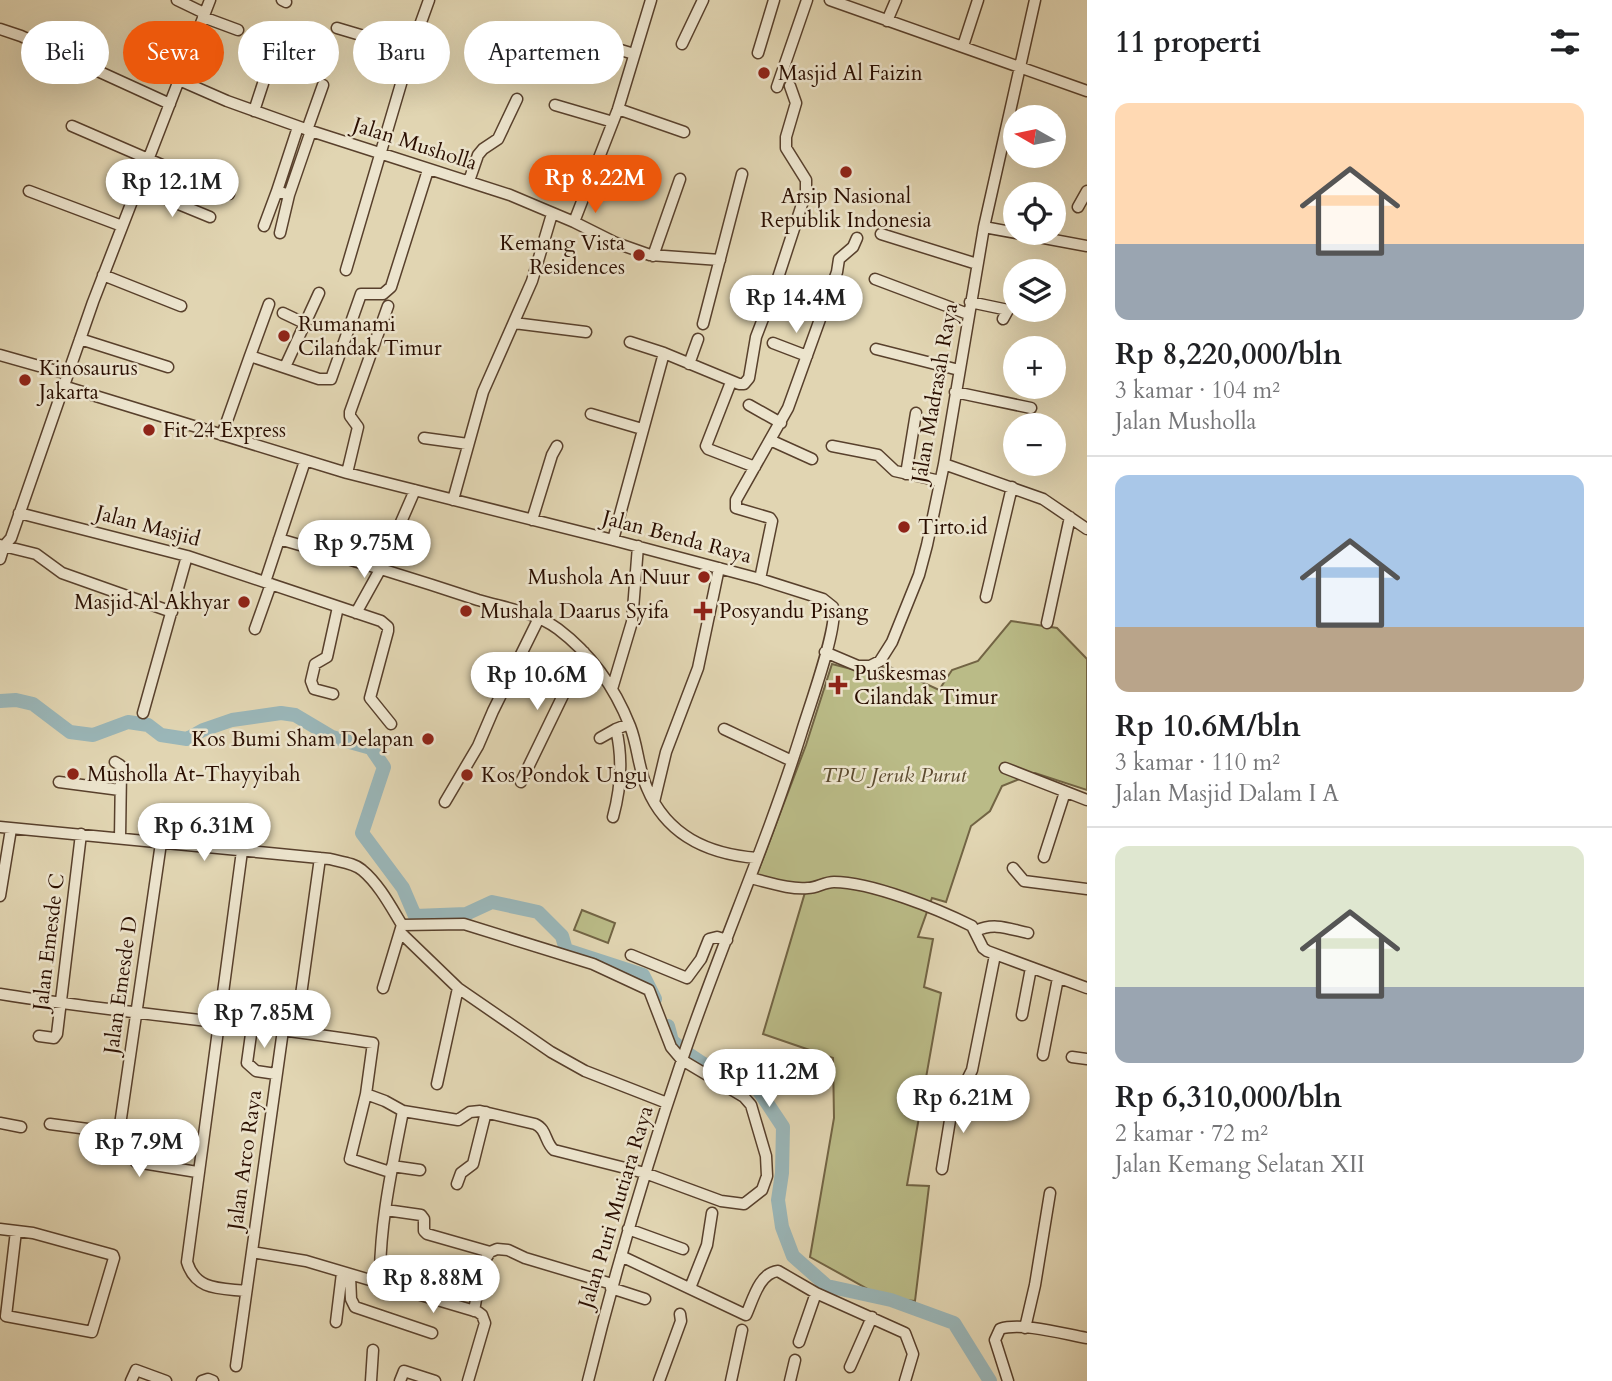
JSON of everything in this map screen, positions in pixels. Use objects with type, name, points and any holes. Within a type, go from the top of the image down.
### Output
[{"type":"street","points":[[177,0],[238,30]]},
{"type":"street","points":[[202,21],[210,0]]},
{"type":"street","points":[[421,21],[429,0]]},
{"type":"street","points":[[574,222],[618,109],[651,0]]},
{"type":"street","points":[[682,44],[703,0]]},
{"type":"street","points":[[758,53],[774,0]]},
{"type":"street","points":[[777,87],[807,0]]},
{"type":"street","points":[[830,0],[1087,91]]},
{"type":"street","points":[[887,21],[896,0]]},
{"type":"street","points":[[964,46],[978,0]]},
{"type":"street","name":"Jalan Madrasah Raya","points":[[825,652],[865,666],[876,664],[885,656],[919,575],[944,464],[984,227],[1018,66],[1035,0]]},
{"type":"street","points":[[0,29],[170,104]]},
{"type":"street","points":[[624,51],[634,54]]},
{"type":"street","points":[[0,559],[2,545],[11,538],[66,374],[178,84]]},
{"type":"street","name":"Jalan Musholla","points":[[189,84],[305,129],[510,195],[616,243],[653,256],[720,260]]},
{"type":"street","points":[[254,111],[263,84]]},
{"type":"street","points":[[346,270],[400,84]]},
{"type":"street","points":[[264,226],[323,85]]},
{"type":"street","points":[[630,342],[664,353],[732,382],[742,384],[749,378],[756,337],[805,200],[806,180],[788,153],[786,143],[796,103],[790,86]]},
{"type":"street","points":[[469,181],[478,155],[498,139],[517,99]]},
{"type":"street","points":[[555,105],[613,122]]},
{"type":"street","points":[[618,109],[684,132]]},
{"type":"street","points":[[72,126],[229,194]]},
{"type":"street","points":[[280,233],[305,129]]},
{"type":"street","points":[[250,356],[319,379],[331,379],[361,294],[383,294],[391,287],[428,170]]},
{"type":"street","points":[[703,324],[743,174]]},
{"type":"street","points":[[653,256],[680,179]]},
{"type":"street","points":[[137,187],[209,217]]},
{"type":"street","points":[[29,191],[122,226]]},
{"type":"street","points":[[277,191],[289,194]]},
{"type":"street","points":[[1079,208],[1087,191]]},
{"type":"street","points":[[453,500],[489,375],[536,272],[552,214]]},
{"type":"street","points":[[984,227],[1087,246]]},
{"type":"street","points":[[881,234],[977,264]]},
{"type":"street","points":[[760,579],[772,521],[770,518],[738,509],[736,500],[791,401],[837,272],[839,258],[853,247],[857,238]]},
{"type":"street","points":[[103,275],[181,306]]},
{"type":"street","points":[[875,279],[968,314]]},
{"type":"street","points":[[285,367],[319,293]]},
{"type":"street","points":[[970,302],[1003,311]]},
{"type":"street","points":[[222,435],[269,304]]},
{"type":"street","points":[[346,473],[358,427],[350,412],[388,306]]},
{"type":"street","points":[[283,313],[304,323]]},
{"type":"street","points":[[514,323],[586,332]]},
{"type":"street","points":[[80,339],[168,367]]},
{"type":"street","points":[[689,365],[698,339]]},
{"type":"street","points":[[773,342],[807,356]]},
{"type":"street","points":[[876,349],[959,370]]},
{"type":"street","points":[[613,540],[664,353]]},
{"type":"street","points":[[0,355],[66,374]]},
{"type":"street","points":[[732,382],[706,446],[755,467]]},
{"type":"street","name":"Jalan Benda Raya","points":[[62,386],[346,473],[638,546],[760,579],[831,604],[835,616],[792,761],[684,1054]]},
{"type":"street","points":[[955,392],[1031,408]]},
{"type":"street","points":[[748,405],[780,424]]},
{"type":"street","points":[[906,474],[916,413]]},
{"type":"street","points":[[591,414],[642,429]]},
{"type":"street","points":[[424,438],[468,444]]},
{"type":"street","points":[[770,440],[812,459]]},
{"type":"street","points":[[531,520],[557,446]]},
{"type":"street","points":[[832,446],[878,455],[895,471],[940,481]]},
{"type":"street","points":[[254,629],[279,539],[305,461]]},
{"type":"street","points":[[944,464],[1043,499],[1087,529]]},
{"type":"street","points":[[986,597],[1012,487]]},
{"type":"street","points":[[356,612],[381,568],[415,489]]},
{"type":"street","name":"Jalan Masjid","points":[[19,513],[187,556],[381,621],[388,631],[370,700],[391,724]]},
{"type":"street","points":[[1047,623],[1070,517]]},
{"type":"street","points":[[279,539],[539,618],[559,630],[584,652],[612,689],[629,724],[646,786],[654,802],[679,831],[712,851],[757,858]]},
{"type":"street","points":[[2,545],[36,554],[62,573],[172,612]]},
{"type":"street","points":[[612,689],[632,622],[638,546]]},
{"type":"street","points":[[143,713],[187,556]]},
{"type":"street","points":[[654,802],[666,752],[698,668],[719,568]]},
{"type":"street","points":[[333,694],[314,689],[311,681],[316,664],[327,657],[338,607]]},
{"type":"street","points":[[445,802],[478,746],[539,618]]},
{"type":"street","points":[[520,782],[584,652]]},
{"type":"street","points":[[600,738],[629,724]]},
{"type":"street","points":[[613,817],[618,799],[620,773],[616,729]]},
{"type":"street","points":[[723,729],[792,761]]},
{"type":"street","points":[[114,762],[121,767],[120,838]]},
{"type":"street","points":[[1005,768],[1087,800]]},
{"type":"street","points":[[59,782],[120,790]]},
{"type":"street","points":[[1044,857],[1065,792]]},
{"type":"street","points":[[0,897],[6,828],[342,862],[362,870],[384,898],[401,929],[458,988],[551,1052],[585,1071],[667,1103]]},
{"type":"street","name":"Jalan Emesde C","points":[[39,1036],[56,1037],[81,834]]},
{"type":"street","name":"Jalan Emesde D","points":[[125,1133],[137,1014],[161,843]]},
{"type":"street","points":[[242,851],[187,1254],[189,1270],[201,1284],[246,1291]]},
{"type":"street","points":[[296,1031],[320,858]]},
{"type":"street","points":[[1013,868],[1024,881],[1087,889]]},
{"type":"street","points":[[750,878],[803,888],[817,887],[832,881],[859,885],[960,920],[972,926],[984,949],[995,955],[1087,988]]},
{"type":"street","points":[[366,1094],[404,1111],[454,1120],[460,1120],[474,1111],[486,1112],[538,1125],[554,1150],[645,1173],[721,1201],[745,1202],[762,1190],[768,1170],[751,1105],[744,1097],[671,1046],[653,996],[646,988],[593,964],[464,924],[401,929]]},
{"type":"street","points":[[976,931],[995,925],[1028,933]]},
{"type":"street","points":[[383,988],[401,929]]},
{"type":"street","points":[[631,955],[684,978],[691,975],[705,953],[709,939],[717,937],[727,940]]},
{"type":"street","points":[[942,1169],[952,1108],[972,1070],[995,955]]},
{"type":"street","points":[[1022,1015],[1031,968]]},
{"type":"street","points":[[691,975],[710,984]]},
{"type":"street","points":[[1044,1055],[1058,978]]},
{"type":"street","points":[[437,1084],[458,988]]},
{"type":"street","points":[[0,995],[373,1043],[366,1094],[350,1159],[391,1169],[420,1170]]},
{"type":"street","name":"Jalan Arco Raya","points":[[252,1027],[247,1063],[257,1071],[276,1074]]},
{"type":"street","name":"Jalan Arco Raya","points":[[236,1366],[283,1030]]},
{"type":"street","name":"Jalan Puri Mutiara Raya","points":[[588,1381],[611,1286],[684,1054]]},
{"type":"street","points":[[1072,1057],[1087,1059]]},
{"type":"street","points":[[962,1090],[979,1095]]},
{"type":"street","points":[[380,1284],[379,1260],[391,1169],[404,1111]]},
{"type":"street","points":[[457,1184],[461,1173],[473,1164],[486,1112]]},
{"type":"street","points":[[0,1123],[21,1127]]},
{"type":"street","points":[[50,1124],[201,1144]]},
{"type":"street","points":[[125,1133],[136,1162],[197,1172]]},
{"type":"street","points":[[1025,1328],[1050,1193]]},
{"type":"street","points":[[386,1210],[421,1215],[427,1234],[490,1252]]},
{"type":"street","points":[[690,1288],[707,1245],[712,1213]]},
{"type":"street","points":[[0,1229],[16,1231],[110,1253],[114,1258],[91,1333],[9,1318],[5,1313],[4,1287],[16,1231]]},
{"type":"street","points":[[628,1229],[684,1249]]},
{"type":"street","points":[[468,1381],[485,1324],[482,1315],[474,1311],[482,1265],[490,1252],[497,1249],[508,1250],[645,1300]]},
{"type":"street","name":"Jalan Arco Raya","points":[[252,1252],[296,1259],[474,1311]]},
{"type":"street","points":[[621,1256],[746,1315],[764,1277],[778,1271],[816,1293],[907,1335],[914,1354],[905,1381]]},
{"type":"street","points":[[336,1322],[346,1274]]},
{"type":"street","points":[[346,1274],[355,1307],[432,1333]]},
{"type":"street","points":[[799,1342],[816,1293]]},
{"type":"street","points":[[659,1381],[682,1318],[680,1314]]},
{"type":"street","points":[[850,1367],[872,1317]]},
{"type":"street","points":[[1009,1381],[995,1340],[1000,1329],[1025,1328],[1083,1337]]},
{"type":"street","points":[[730,1381],[742,1330]]},
{"type":"street","points":[[371,1381],[373,1350]]},
{"type":"street","points":[[790,1381],[795,1360]]},
{"type":"street","points":[[131,1381],[136,1370],[166,1381]]},
{"type":"street","points":[[400,1381],[404,1371],[435,1381]]},
{"type":"street","points":[[202,1381],[213,1381]]},
{"type":"green space","name":"TPU Jeruk Purut","points":[[1011,621],[1057,628],[1087,659],[1087,790],[1035,773],[1002,786],[990,811],[971,826],[946,902],[932,898],[918,937],[933,939],[924,987],[941,993],[907,1185],[929,1186],[915,1301],[884,1298],[810,1257],[834,1118],[833,1058],[763,1034],[806,889],[754,882],[806,745],[832,664],[855,670],[890,667],[939,690],[952,670],[978,661]]},
{"type":"green space","points":[[582,910],[615,923],[608,943],[574,930]]},
{"type":"waterway","points":[[0,701],[16,700],[33,704],[70,732],[93,735],[128,722],[148,725],[161,735],[187,739],[232,720],[281,713],[295,715],[332,737],[371,748],[384,767],[362,833],[403,888],[415,916],[466,914],[492,902],[538,912],[562,936],[566,950],[643,975],[655,999]]},
{"type":"waterway","points":[[668,1026],[672,1041],[687,1053],[702,1063],[757,1088],[783,1127],[782,1173],[778,1200],[782,1227],[793,1256],[827,1286],[891,1300],[954,1323],[990,1381]]},
{"type":"place","name":"Masjid Al Faizin","points":[[764,73]]},
{"type":"place","name":"Arsip Nasional Republik Indonesia","points":[[846,172]]},
{"type":"place","name":"Kemang Vista Residences","points":[[639,255]]},
{"type":"place","name":"Rumanami Cilandak Timur","points":[[284,336]]},
{"type":"place","name":"Kinosaurus Jakarta","points":[[25,380]]},
{"type":"place","name":"Fit 24 Express","points":[[149,430]]},
{"type":"place","name":"Tirto.id","points":[[904,527]]},
{"type":"place","name":"Mushola An Nuur","points":[[704,577]]},
{"type":"place","name":"Masjid Al Akhyar","points":[[244,602]]},
{"type":"place","name":"Mushala Daarus Syifa","points":[[466,611]]},
{"type":"place","name":"Posyandu Pisang","points":[[703,611]]},
{"type":"place","name":"Puskesmas Cilandak Timur","points":[[838,685]]},
{"type":"place","name":"Kos Bumi Sham Delapan","points":[[428,739]]},
{"type":"place","name":"Musholla At-Thayyibah","points":[[73,774]]},
{"type":"place","name":"Kos Pondok Ungu","points":[[467,775]]}]
